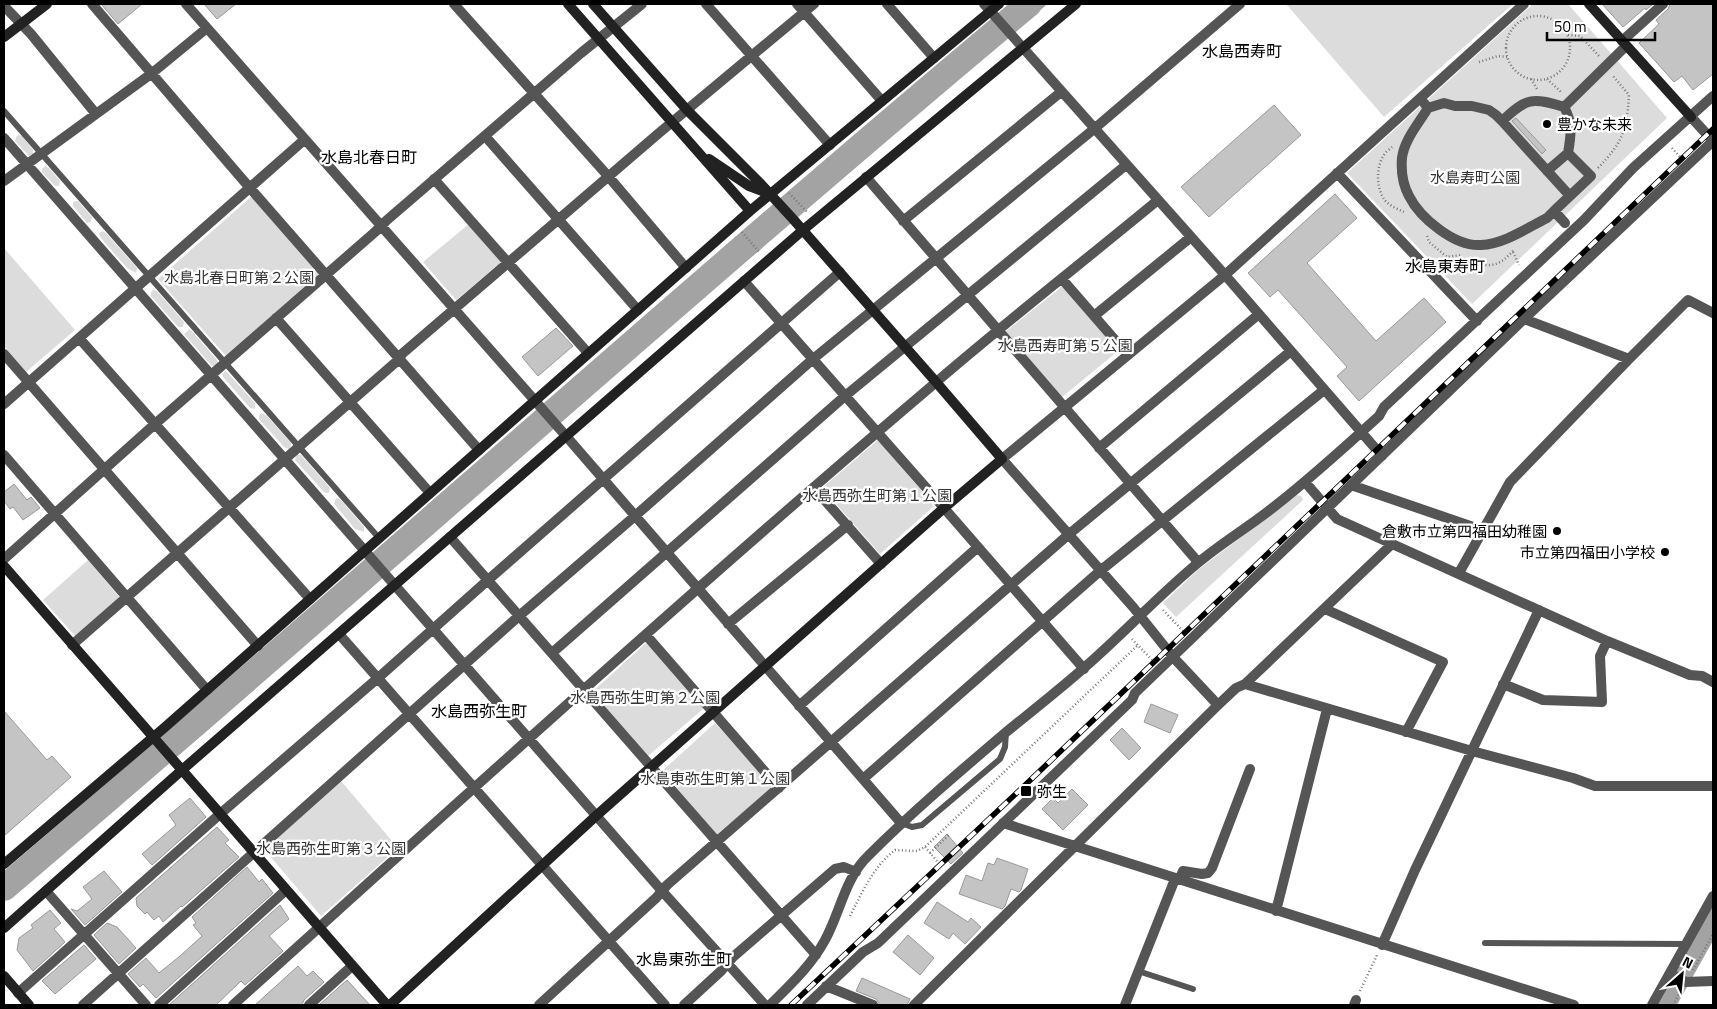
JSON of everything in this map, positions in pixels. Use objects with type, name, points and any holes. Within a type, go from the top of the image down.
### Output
[{"type":"street","points":[[4,37],[47,4]]},
{"type":"street","points":[[92,4],[479,450]]},
{"type":"street","points":[[186,4],[566,436],[901,823]]},
{"type":"street","points":[[454,4],[608,176],[686,268]]},
{"type":"street","points":[[568,4],[750,211]]},
{"type":"street","points":[[594,4],[687,110],[780,204],[1140,616],[1173,657],[1218,706]]},
{"type":"street","points":[[4,559],[380,226],[534,93],[642,4]]},
{"type":"street","points":[[706,4],[830,145]]},
{"type":"street","points":[[72,645],[608,176],[752,56],[800,8],[814,4]]},
{"type":"street","points":[[887,4],[934,58]]},
{"type":"street","points":[[4,928],[182,770],[803,230],[1020,44],[1076,4]]},
{"type":"street","points":[[83,1005],[519,616],[812,359],[1094,129],[1240,4]]},
{"type":"street","points":[[4,566],[161,748],[388,1005],[597,816],[944,508],[1225,276],[1524,4]]},
{"type":"street","points":[[807,1005],[863,952],[878,943],[1132,700],[1135,694],[1327,508],[1713,141],[1589,4]]},
{"type":"street","points":[[1564,107],[1663,4]]},
{"type":"street","points":[[4,6],[31,34],[96,114]]},
{"type":"street","points":[[4,864],[153,738],[750,211],[934,58],[991,6],[998,19],[1061,92],[1191,237],[1382,456]]},
{"type":"street","points":[[800,8],[882,101]]},
{"type":"street","points":[[4,181],[151,74],[207,28]]},
{"type":"street","points":[[903,221],[1061,92]]},
{"type":"street","points":[[770,1005],[804,971],[816,955],[825,940],[856,872],[865,859],[901,823],[1006,732],[1084,669],[1198,562],[1305,482],[1379,416],[1384,407],[1584,220],[1633,168],[1713,96]]},
{"type":"street","points":[[1420,98],[1428,108]]},
{"type":"street","points":[[1502,121],[1519,106],[1529,101],[1544,100],[1564,107],[1569,117],[1571,130],[1568,152],[1548,171]]},
{"type":"street","points":[[1568,152],[1591,176],[1547,218],[1493,244],[1479,246],[1461,243],[1443,232],[1422,215],[1408,194],[1403,177],[1402,158],[1405,146],[1428,108],[1444,103],[1455,106],[1472,106],[1489,110],[1496,115],[1570,196]]},
{"type":"street","points":[[484,136],[638,310]]},
{"type":"street","points":[[4,138],[662,891],[765,1005]]},
{"type":"street","points":[[4,404],[304,140]]},
{"type":"street","points":[[696,150],[748,186],[771,194]]},
{"type":"street","points":[[552,653],[845,396],[1126,165]]},
{"type":"street","points":[[1337,173],[1477,321]]},
{"type":"street","points":[[866,177],[1198,562]]},
{"type":"street","points":[[434,180],[588,353]]},
{"type":"street","points":[[233,1005],[529,738],[877,432],[1158,200]]},
{"type":"street","points":[[1554,211],[1565,223]]},
{"type":"street","points":[[1094,316],[1191,237]]},
{"type":"street","points":[[18,993],[840,272]]},
{"type":"street","points":[[1062,279],[1128,355]]},
{"type":"street","points":[[744,281],[1084,669]]},
{"type":"street","points":[[1459,573],[1510,482],[1629,358],[1688,300],[1713,313]]},
{"type":"street","points":[[1099,448],[1258,314]]},
{"type":"street","points":[[276,318],[430,493]]},
{"type":"street","points":[[1524,319],[1629,358]]},
{"type":"street","points":[[79,338],[310,599]]},
{"type":"street","points":[[541,1005],[667,885],[1068,535],[1291,351]]},
{"type":"street","points":[[4,354],[258,646]]},
{"type":"street","points":[[863,780],[1100,571],[1324,390]]},
{"type":"street","points":[[4,455],[207,690]]},
{"type":"street","points":[[1305,482],[1337,519],[1607,641],[1690,675],[1702,676],[1713,682]]},
{"type":"street","points":[[1351,485],[1482,530]]},
{"type":"street","points":[[814,488],[881,564]]},
{"type":"street","points":[[728,624],[848,525]]},
{"type":"street","points":[[450,537],[816,955]]},
{"type":"street","points":[[914,1005],[1236,688],[1245,684],[1392,544]]},
{"type":"street","points":[[799,706],[978,547]]},
{"type":"street","points":[[1325,609],[1443,662],[1406,732]]},
{"type":"street","points":[[1382,945],[1538,610]]},
{"type":"street","points":[[338,634],[665,1005]]},
{"type":"street","points":[[646,636],[779,788]]},
{"type":"street","points":[[1503,684],[1543,700],[1602,702],[1600,656],[1607,641]]},
{"type":"street","points":[[1245,684],[1472,751],[1573,778],[1595,786],[1713,786]]},
{"type":"street","points":[[1276,911],[1326,709]]},
{"type":"street","points":[[1125,1005],[1177,879],[1182,871],[1202,874],[1208,873],[1212,868],[1250,769]]},
{"type":"street","points":[[1003,823],[1574,1005]]},
{"type":"street","points":[[684,1005],[733,957],[835,869],[844,867],[856,872]]},
{"type":"street","points":[[159,1005],[286,890]]},
{"type":"street","points":[[46,891],[146,1005]]},
{"type":"street","points":[[1652,1005],[1672,974],[1686,944],[1713,896]]},
{"type":"street","points":[[309,1005],[352,966]]},
{"type":"street","points":[[1672,974],[1684,980],[1713,981]]},
{"type":"street","points":[[4,976],[29,1005]]},
{"type":"street","points":[[826,986],[873,1005]]},
{"type":"lane","points":[[4,111],[379,538]]},
{"type":"lane","points":[[901,823],[912,827],[922,825],[1000,759],[1005,747],[1006,732]]},
{"type":"lane","points":[[1485,943],[1686,944]]},
{"type":"lane","points":[[1138,971],[1193,988]]},
{"type":"path","points":[[1533,16],[1544,16],[1562,26],[1568,35],[1570,51],[1564,66],[1557,74],[1547,79],[1531,79],[1523,76],[1516,71],[1507,57],[1505,46],[1508,35],[1514,26],[1523,19],[1533,16]]},
{"type":"path","points":[[1568,35],[1580,36],[1606,64],[1613,76],[1629,95],[1623,136],[1616,148],[1591,176]]},
{"type":"path","points":[[1478,63],[1498,56],[1507,57]]},
{"type":"path","points":[[1671,147],[1684,162]]},
{"type":"path","points":[[792,196],[802,208]]},
{"type":"path","points":[[742,232],[756,248]]},
{"type":"path","points":[[1512,252],[1520,267]]},
{"type":"path","points":[[1160,607],[1187,636]]},
{"type":"path","points":[[1131,638],[1157,666]]},
{"type":"path","points":[[846,924],[872,873],[886,857],[895,850],[917,851],[925,847],[1138,645]]},
{"type":"path","points":[[930,853],[949,835]]},
{"type":"path","points":[[925,847],[945,870]]},
{"type":"path","points":[[1355,1002],[1382,945]]},
{"type":"green space","points":[[1286,4],[1513,4],[1384,117]]},
{"type":"green space","name":"水島寿町公園","points":[[1533,4],[1568,4],[1667,118],[1472,304],[1347,173]]},
{"type":"green space","points":[[18,135],[22,136],[33,150],[33,154],[29,156],[15,141]]},
{"type":"green space","points":[[45,166],[60,181],[59,186],[55,186],[42,172]]},
{"type":"green space","name":"水島北春日町第２公園","points":[[252,196],[321,274],[226,356],[158,279]]},
{"type":"green space","points":[[75,201],[78,201],[92,217],[91,222],[87,223],[73,206]]},
{"type":"green space","points":[[469,224],[502,261],[456,300],[423,262]]},
{"type":"green space","points":[[102,231],[106,233],[137,268],[136,273],[127,268],[100,237],[99,234]]},
{"type":"green space","points":[[4,248],[75,330],[26,372],[4,346]]},
{"type":"green space","name":"水島西寿町第５公園","points":[[1064,285],[1118,351],[1061,398],[1005,332]]},
{"type":"green space","points":[[153,290],[157,291],[184,322],[183,327],[178,327],[151,296]]},
{"type":"green space","points":[[190,329],[217,360],[218,363],[215,366],[212,366],[184,334]]},
{"type":"green space","points":[[226,371],[255,403],[255,409],[250,408],[223,377],[222,374]]},
{"type":"green space","points":[[261,413],[266,415],[291,443],[290,449],[285,448],[259,419]]},
{"type":"green space","name":"水島西弥生町第１公園","points":[[878,440],[932,503],[933,507],[880,554],[822,488]]},
{"type":"green space","points":[[297,454],[301,455],[330,488],[329,493],[325,493],[295,460]]},
{"type":"green space","points":[[1297,495],[1301,496],[1303,500],[1176,617],[1163,603],[1199,569]]},
{"type":"green space","points":[[336,498],[340,499],[364,527],[364,532],[355,529],[334,504]]},
{"type":"green space","points":[[88,560],[120,598],[76,637],[43,600]]},
{"type":"green space","name":"水島西弥生町第２公園","points":[[646,643],[704,706],[703,709],[648,756],[591,693]]},
{"type":"green space","name":"水島東弥生町第１公園","points":[[715,723],[772,785],[771,789],[716,835],[661,772]]},
{"type":"green space","name":"水島西弥生町第３公園","points":[[341,781],[398,848],[321,916],[263,848]]},
{"type":"building","points":[[101,4],[142,4],[118,24]]},
{"type":"building","points":[[204,4],[236,4],[217,19]]},
{"type":"building","points":[[1602,4],[1653,4],[1646,10],[1645,8],[1623,27]]},
{"type":"building","points":[[1670,4],[1713,4],[1713,74],[1693,90],[1682,76],[1674,82],[1639,43],[1659,24],[1656,20],[1668,9]]},
{"type":"building","points":[[1274,105],[1301,135],[1209,217],[1181,187]]},
{"type":"building","points":[[1516,118],[1546,150],[1542,154],[1512,121]]},
{"type":"building","points":[[1335,194],[1357,218],[1307,263],[1376,341],[1424,298],[1446,322],[1359,401],[1337,376],[1347,367],[1278,290],[1270,297],[1248,273]]},
{"type":"building","points":[[556,328],[573,346],[538,376],[522,357]]},
{"type":"building","points":[[14,484],[27,500],[31,497],[40,508],[23,520],[13,507],[10,509],[4,501],[4,492]]},
{"type":"building","points":[[1151,704],[1178,715],[1170,733],[1144,722]]},
{"type":"building","points":[[4,711],[47,760],[52,756],[71,777],[4,836]]},
{"type":"building","points":[[1122,728],[1141,748],[1129,760],[1110,740]]},
{"type":"building","points":[[1072,789],[1088,805],[1063,830],[1042,809],[1053,798],[1058,803]]},
{"type":"building","points":[[190,798],[206,817],[152,865],[142,854],[176,825],[169,815]]},
{"type":"building","points":[[217,827],[229,840],[225,843],[239,857],[163,922],[159,916],[154,920],[147,912],[145,914],[137,906],[136,898]]},
{"type":"building","points":[[947,834],[963,853],[951,864],[934,847]]},
{"type":"building","points":[[997,858],[1028,869],[1021,890],[1019,892],[1011,889],[1005,906],[1002,909],[959,894],[966,875],[982,881],[988,863],[994,865]]},
{"type":"building","points":[[247,867],[259,882],[262,879],[273,893],[156,998],[143,984],[140,987],[128,974],[146,958],[159,973],[180,956],[202,936],[193,925],[196,923],[192,917]]},
{"type":"building","points":[[104,871],[122,892],[85,925],[71,909],[77,911],[92,899],[83,887]]},
{"type":"building","points":[[937,902],[968,922],[971,918],[981,927],[965,944],[953,933],[949,939],[924,923]]},
{"type":"building","points":[[280,905],[289,919],[269,936],[283,951],[245,985],[241,981],[216,1005],[169,1005]]},
{"type":"building","points":[[50,910],[61,923],[54,929],[65,942],[33,971],[17,950],[19,938],[33,928],[31,925]]},
{"type":"building","points":[[107,923],[117,927],[136,948],[119,964],[94,935]]},
{"type":"building","points":[[908,935],[934,958],[920,975],[893,952]]},
{"type":"building","points":[[84,945],[96,959],[55,994],[42,981]]},
{"type":"building","points":[[298,966],[307,976],[313,971],[324,982],[304,1000],[302,1005],[255,1005]]},
{"type":"building","points":[[862,978],[910,999],[907,1005],[880,1005],[876,999],[856,991]]},
{"type":"building","points":[[347,980],[370,1005],[319,1005]]},
{"type":"waterway","points":[[4,888],[771,223],[1029,4]]},
{"type":"waterway","points":[[4,898],[274,668],[798,209],[1044,4]]},
{"type":"waterway","points":[[1662,1005],[1713,914]]},
{"type":"railway","points":[[791,1005],[1022,788],[1713,129]]},
{"type":"place","name":"豊かな未来","points":[[1547,124]]},
{"type":"place","name":"倉敷市立第四福田幼稚園","points":[[1557,531]]},
{"type":"place","name":"市立第四福田小学校","points":[[1665,552]]},
{"type":"place","name":"弥生","points":[[1026,791]]},
{"type":"district","name":"水島西寿町","points":[[1242,51]]},
{"type":"district","name":"水島北春日町","points":[[369,157]]},
{"type":"district","name":"水島東寿町","points":[[1445,266]]},
{"type":"district","name":"水島西弥生町","points":[[479,711]]},
{"type":"district","name":"水島東弥生町","points":[[684,959]]}]
